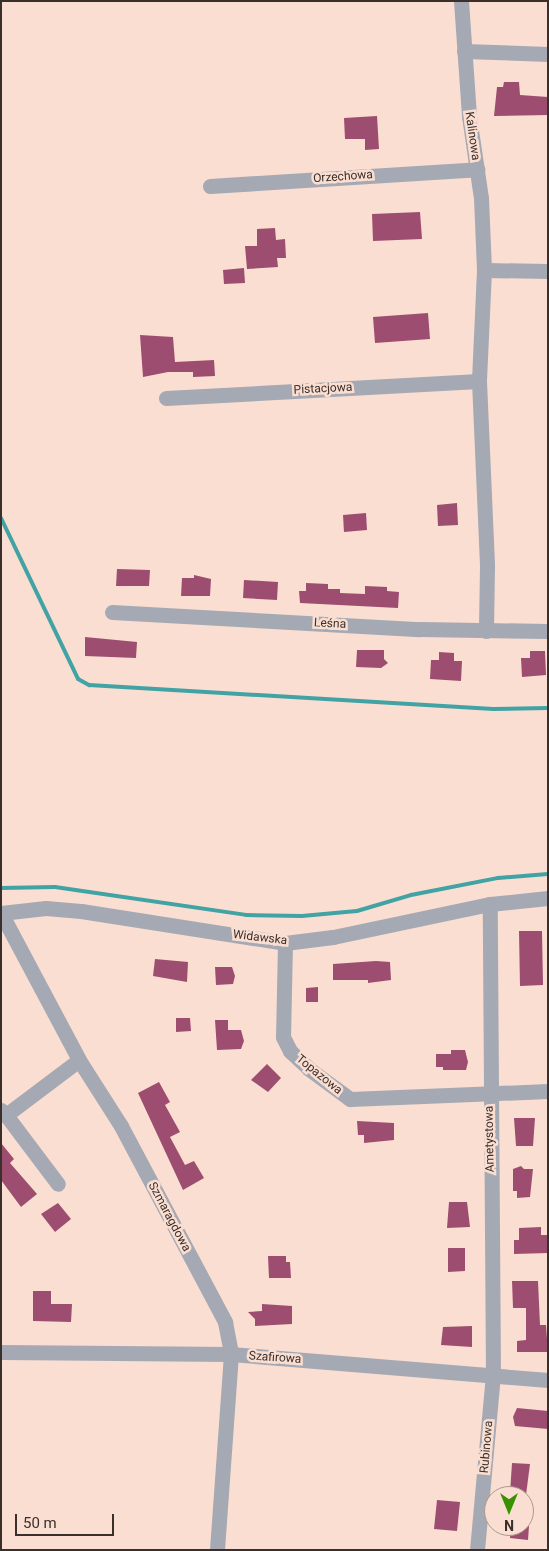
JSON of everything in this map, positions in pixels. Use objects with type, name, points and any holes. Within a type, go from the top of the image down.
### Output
[{"type":"street","name":"Kalinowa","points":[[461,1],[464,51],[477,169],[484,270],[479,381],[487,566],[486,631]]},
{"type":"street","points":[[464,51],[548,54]]},
{"type":"street","name":"Orzechowa","points":[[210,186],[477,169]]},
{"type":"street","points":[[484,270],[548,271]]},
{"type":"street","name":"Pistacjowa","points":[[166,398],[479,381]]},
{"type":"street","name":"Leśna","points":[[112,612],[486,631],[548,631]]},
{"type":"street","name":"Widawska","points":[[1,913],[46,908],[81,911],[285,943],[332,937],[490,904],[548,898]]},
{"type":"street","name":"Ametystowa","points":[[490,904],[489,1093],[493,1374]]},
{"type":"street","name":"Szmaragdowa","points":[[1,913],[79,1060],[121,1126],[225,1322],[231,1354],[217,1550]]},
{"type":"street","name":"Topazowa","points":[[285,943],[283,1037],[290,1051],[330,1087],[350,1099],[548,1091]]},
{"type":"street","points":[[58,1184],[4,1112],[79,1060]]},
{"type":"street","name":"Szafirowa","points":[[1,1352],[231,1354],[548,1380]]},
{"type":"street","name":"Rubinowa","points":[[477,1550],[493,1374]]},
{"type":"building","points":[[504,82],[519,82],[520,95],[548,97],[548,115],[494,116],[497,87],[503,87]]},
{"type":"building","points":[[377,116],[379,149],[365,150],[365,139],[345,139],[344,118]]},
{"type":"building","points":[[420,212],[422,239],[373,241],[372,214]]},
{"type":"building","points":[[275,228],[276,240],[285,239],[286,258],[277,258],[278,267],[247,269],[245,246],[257,246],[257,229]]},
{"type":"building","points":[[244,268],[245,283],[224,284],[223,270]]},
{"type":"building","points":[[428,313],[430,339],[375,343],[373,317]]},
{"type":"building","points":[[140,335],[173,337],[175,362],[214,360],[215,376],[193,377],[193,372],[168,372],[143,377]]},
{"type":"building","points":[[457,503],[458,525],[438,526],[437,505]]},
{"type":"building","points":[[366,513],[367,530],[344,532],[343,515]]},
{"type":"building","points":[[117,569],[150,570],[149,586],[116,586]]},
{"type":"building","points":[[194,575],[211,579],[210,596],[181,596],[182,578],[194,578]]},
{"type":"building","points":[[244,580],[278,582],[277,600],[243,598]]},
{"type":"building","points":[[306,583],[328,584],[328,589],[340,589],[340,593],[365,594],[365,586],[387,587],[387,591],[399,592],[398,608],[300,603],[299,591],[306,591]]},
{"type":"building","points":[[85,637],[137,642],[136,658],[85,656]]},
{"type":"building","points":[[357,650],[384,650],[384,659],[388,663],[381,668],[356,667]]},
{"type":"building","points":[[530,651],[545,651],[546,675],[522,677],[521,658],[530,658]]},
{"type":"building","points":[[439,652],[454,653],[454,661],[462,661],[461,681],[430,679],[431,660],[439,660]]},
{"type":"building","points":[[519,931],[542,931],[543,985],[520,986]]},
{"type":"building","points":[[155,959],[188,962],[187,982],[153,976]]},
{"type":"building","points":[[390,962],[391,980],[368,983],[368,980],[333,980],[333,964]]},
{"type":"building","points":[[215,967],[232,967],[235,976],[233,984],[216,985]]},
{"type":"building","points":[[318,987],[318,1002],[306,1002],[306,988]]},
{"type":"building","points":[[176,1018],[190,1018],[191,1031],[176,1032]]},
{"type":"building","points":[[215,1020],[228,1020],[228,1030],[241,1030],[244,1041],[241,1049],[217,1050]]},
{"type":"building","points":[[451,1050],[465,1050],[468,1062],[466,1070],[443,1070],[443,1067],[436,1067],[436,1054],[451,1054]]},
{"type":"building","points":[[267,1064],[281,1078],[268,1092],[251,1080]]},
{"type":"building","points":[[159,1082],[170,1102],[165,1105],[180,1132],[170,1137],[185,1165],[194,1161],[204,1178],[183,1190],[138,1093]]},
{"type":"building","points":[[514,1118],[535,1118],[533,1146],[516,1146]]},
{"type":"building","points":[[357,1121],[394,1123],[394,1140],[364,1143],[364,1135],[358,1135]]},
{"type":"building","points":[[1,1143],[14,1159],[10,1163],[37,1194],[21,1207],[1,1180]]},
{"type":"building","points":[[521,1166],[524,1169],[533,1169],[530,1197],[517,1198],[517,1191],[513,1191],[513,1169]]},
{"type":"building","points":[[449,1202],[467,1202],[470,1227],[447,1228]]},
{"type":"building","points":[[58,1203],[71,1219],[55,1232],[41,1214]]},
{"type":"building","points":[[541,1227],[541,1235],[548,1235],[548,1253],[514,1254],[514,1240],[519,1240],[519,1228]]},
{"type":"building","points":[[448,1248],[465,1248],[465,1271],[448,1272]]},
{"type":"building","points":[[268,1256],[286,1256],[286,1262],[290,1262],[291,1278],[269,1278]]},
{"type":"building","points":[[512,1281],[538,1281],[540,1325],[546,1325],[548,1352],[517,1352],[517,1341],[526,1340],[526,1308],[513,1308]]},
{"type":"building","points":[[33,1291],[51,1291],[51,1304],[72,1304],[71,1322],[33,1321]]},
{"type":"building","points":[[262,1304],[292,1306],[292,1324],[255,1326],[255,1319],[248,1312],[262,1311]]},
{"type":"building","points":[[472,1326],[472,1347],[441,1345],[443,1327]]},
{"type":"building","points":[[517,1408],[548,1411],[548,1429],[515,1426],[513,1417]]},
{"type":"building","points":[[512,1463],[530,1464],[527,1486],[510,1486]]},
{"type":"building","points":[[437,1500],[460,1502],[457,1531],[434,1529]]},
{"type":"building","points":[[510,1536],[528,1536],[528,1540],[510,1538]]},
{"type":"waterway","points":[[1,518],[78,679],[89,685],[493,709],[548,708]]},
{"type":"waterway","points":[[1,888],[55,887],[246,915],[302,916],[357,911],[411,895],[498,878],[548,874]]}]
